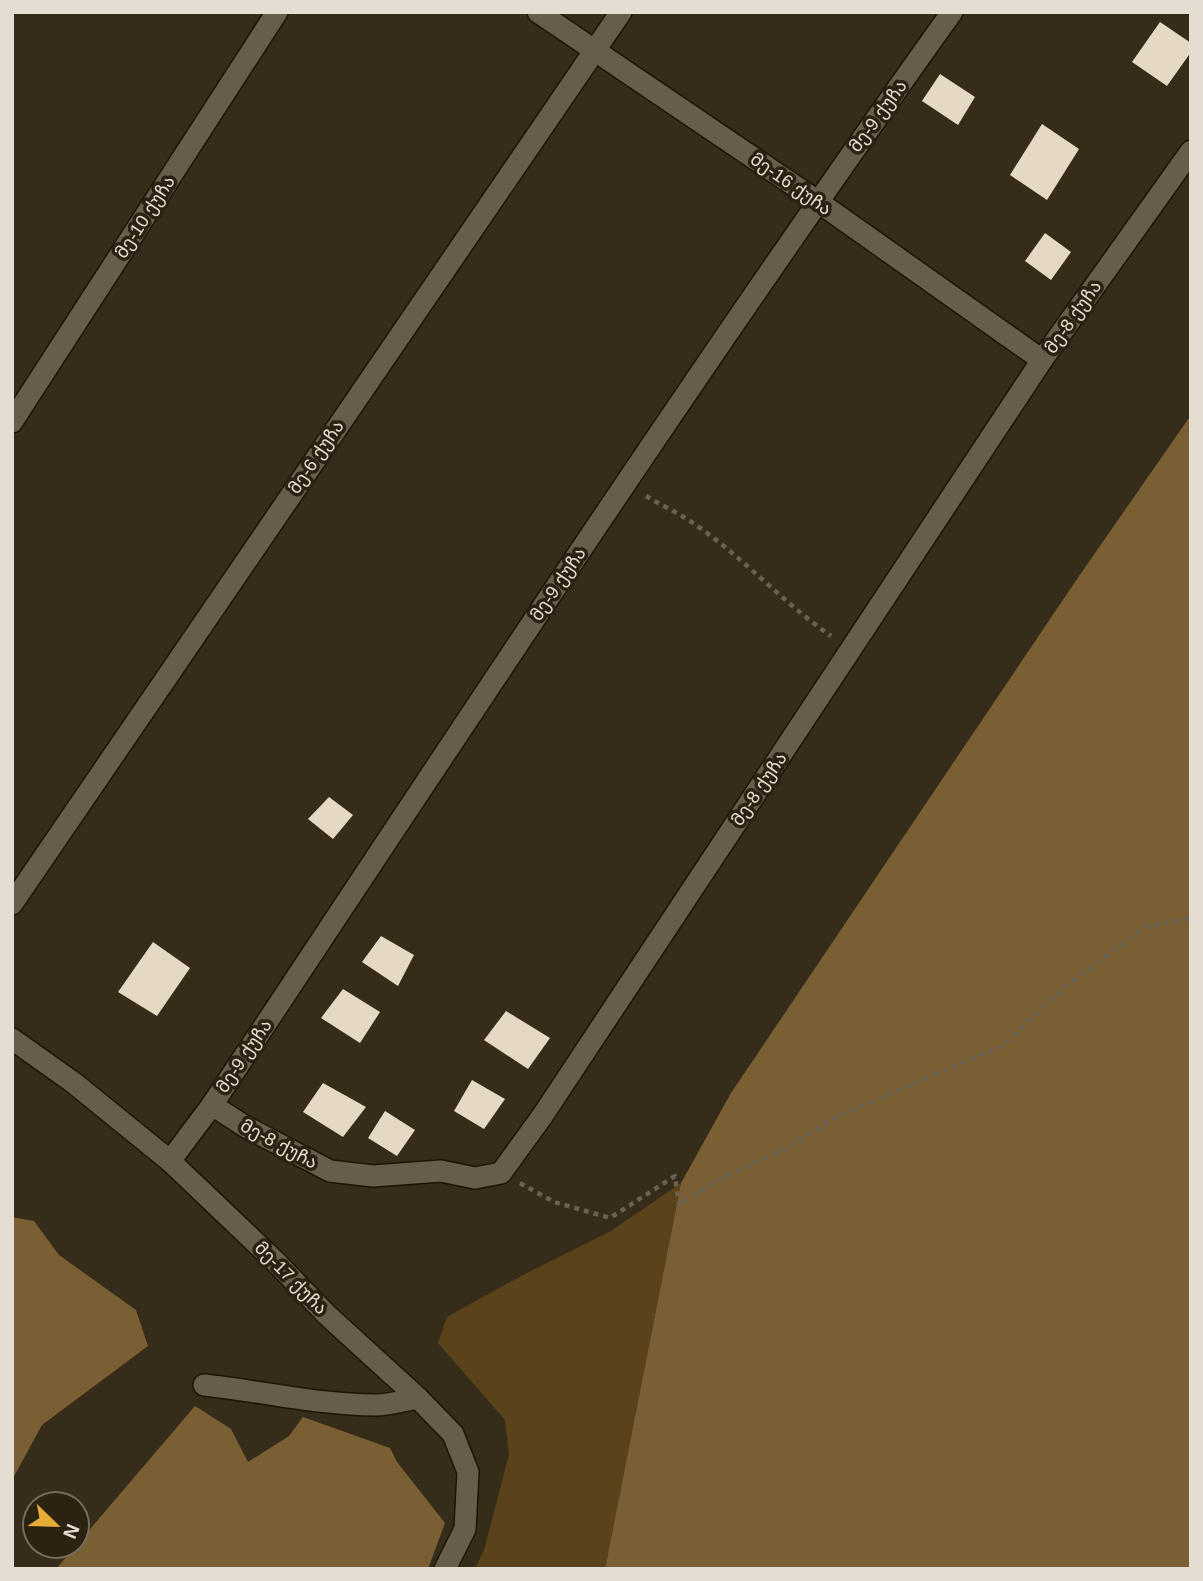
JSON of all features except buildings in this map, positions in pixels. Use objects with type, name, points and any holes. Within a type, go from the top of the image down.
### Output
[{"type":"street","name":"მე-10 ქუჩა","points":[[12,422],[277,12]]},
{"type":"street","name":"მე-16 ქუჩა","points":[[538,12],[817,201],[1042,360]]},
{"type":"street","name":"მე-6 ქუჩა","points":[[12,904],[621,12]]},
{"type":"street","name":"მე-9 ქუჩა","points":[[170,1161],[212,1105],[625,484],[817,201],[952,12]]},
{"type":"street","name":"მე-8 ქუჩა","points":[[212,1105],[246,1127],[330,1171],[373,1177],[441,1171],[475,1178],[501,1173],[852,650],[1042,360],[1191,150]]},
{"type":"street","name":"მე-17 ქუჩა","points":[[12,1039],[74,1083],[170,1161],[453,1434],[468,1472],[464,1528],[445,1569]]},
{"type":"street","points":[[204,1385],[320,1401],[378,1405],[418,1398]]},
{"type":"path","points":[[625,484],[693,523],[801,615],[852,650]]},
{"type":"path","points":[[501,1173],[554,1202],[610,1218],[675,1176],[679,1205],[718,1180],[787,1148],[836,1116],[1002,1046],[1065,987],[1145,927],[1191,918]]},
{"type":"shaded area","points":[[1191,415],[1191,1569],[605,1569],[681,1183],[731,1093],[1077,579]]},
{"type":"shaded area","points":[[681,1183],[605,1569],[475,1569],[484,1550],[509,1455],[505,1420],[438,1343],[447,1317],[611,1231]]},
{"type":"shaded area","points":[[12,1217],[34,1221],[59,1255],[136,1310],[148,1346],[42,1425],[12,1480]]},
{"type":"shaded area","points":[[195,1406],[231,1429],[248,1462],[289,1436],[303,1417],[390,1448],[397,1462],[445,1523],[428,1569],[56,1569],[64,1560],[91,1560],[91,1528]]}]
